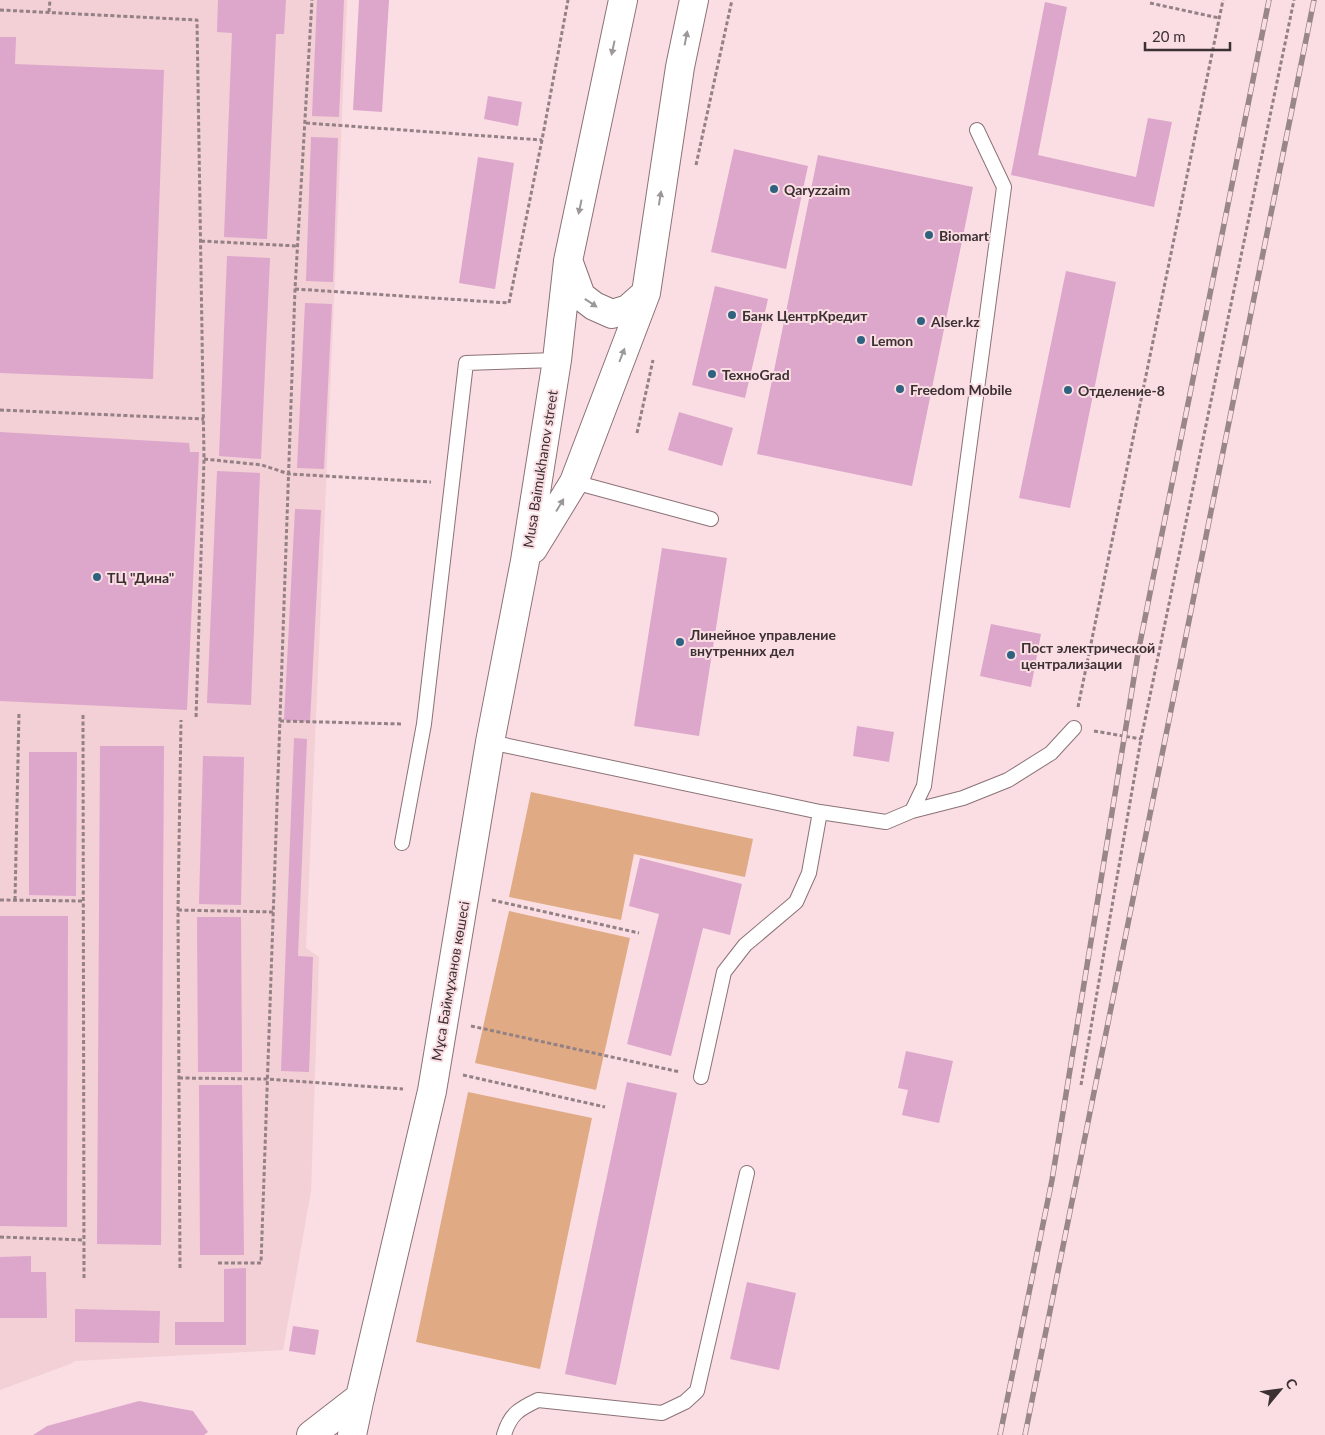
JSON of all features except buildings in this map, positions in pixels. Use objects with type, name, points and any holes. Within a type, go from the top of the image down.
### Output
[{"type":"main road","name":"Musa Baimukhanov street","points":[[525,561],[557,360],[568,261],[623,0]]},
{"type":"main road","name":"Musa Baimukhanov street","points":[[525,561],[574,482],[646,293],[680,67],[694,0]]},
{"type":"main road","points":[[568,261],[582,296],[594,306],[612,314],[628,309],[646,293]]},
{"type":"main road","name":"Мұса Баймұханов көшесі","points":[[360,1397],[433,1080],[490,742],[525,561]]},
{"type":"main road","points":[[311,1435],[360,1397]]},
{"type":"main road","points":[[352,1435],[360,1397]]},
{"type":"lane","points":[[912,811],[924,786],[1004,187],[977,130]]},
{"type":"lane","points":[[402,843],[424,724],[466,363],[557,360]]},
{"type":"lane","points":[[574,482],[711,519]]},
{"type":"lane","points":[[490,742],[820,812],[886,822],[912,811],[963,798],[1008,780],[1051,753],[1074,728]]},
{"type":"lane","points":[[701,1077],[724,972],[745,945],[796,902],[809,872],[820,812]]},
{"type":"lane","points":[[504,1435],[508,1423],[521,1408],[538,1400],[662,1413],[685,1402],[697,1391],[748,1173]]},
{"type":"path","points":[[49,12],[50,0]]},
{"type":"path","points":[[218,1263],[261,1263],[295,289],[312,0]]},
{"type":"path","points":[[295,289],[510,303],[568,0]]},
{"type":"path","points":[[1140,739],[1074,728],[1223,0]]},
{"type":"path","points":[[1081,1085],[1140,739],[1294,0]]},
{"type":"path","points":[[1150,4],[1219,18]]},
{"type":"path","points":[[0,10],[197,20],[204,459],[196,719]]},
{"type":"path","points":[[306,123],[542,140]]},
{"type":"path","points":[[201,241],[298,246]]},
{"type":"path","points":[[0,410],[204,419]]},
{"type":"path","points":[[204,459],[262,465],[289,474],[452,483]]},
{"type":"path","points":[[15,900],[20,712]]},
{"type":"path","points":[[83,715],[84,1279]]},
{"type":"path","points":[[180,1268],[178,910],[181,720]]},
{"type":"path","points":[[280,721],[424,724]]},
{"type":"path","points":[[465,894],[639,933]]},
{"type":"path","points":[[0,900],[84,901]]},
{"type":"path","points":[[178,910],[273,912]]},
{"type":"path","points":[[444,1020],[701,1077]]},
{"type":"path","points":[[179,1078],[433,1080],[605,1107]]},
{"type":"path","points":[[0,1237],[84,1240]]},
{"type":"shaded area","points":[[0,0],[347,0],[306,948],[319,957],[311,1191],[283,1350],[75,1361],[0,1390]]},
{"type":"shaded area","points":[[531,792],[753,839],[745,877],[634,854],[621,920],[509,897]]},
{"type":"shaded area","points":[[509,911],[630,938],[596,1090],[475,1063]]},
{"type":"shaded area","points":[[468,1092],[592,1118],[540,1369],[416,1342]]},
{"type":"railway","points":[[1000,1435],[1052,1180],[1138,653],[1269,0]]},
{"type":"railway","points":[[1025,1435],[1314,0]]},
{"type":"place","name":"Qaryzzaim","points":[[774,189]]},
{"type":"place","name":"Biomart","points":[[929,235]]},
{"type":"place","name":"Банк ЦентрКредит","points":[[732,315]]},
{"type":"place","name":"Alser.kz","points":[[921,321]]},
{"type":"place","name":"Lemon","points":[[861,340]]},
{"type":"place","name":"ТехноGrad","points":[[712,374]]},
{"type":"place","name":"Freedom Mobile","points":[[900,389]]},
{"type":"place","name":"Отделение-8","points":[[1068,390]]},
{"type":"place","name":"ТЦ \"Дина\"","points":[[97,577]]},
{"type":"place","name":"Линейное управление внутренних дел","points":[[680,642]]},
{"type":"place","name":"Пост электрической централизации","points":[[1011,655]]}]
